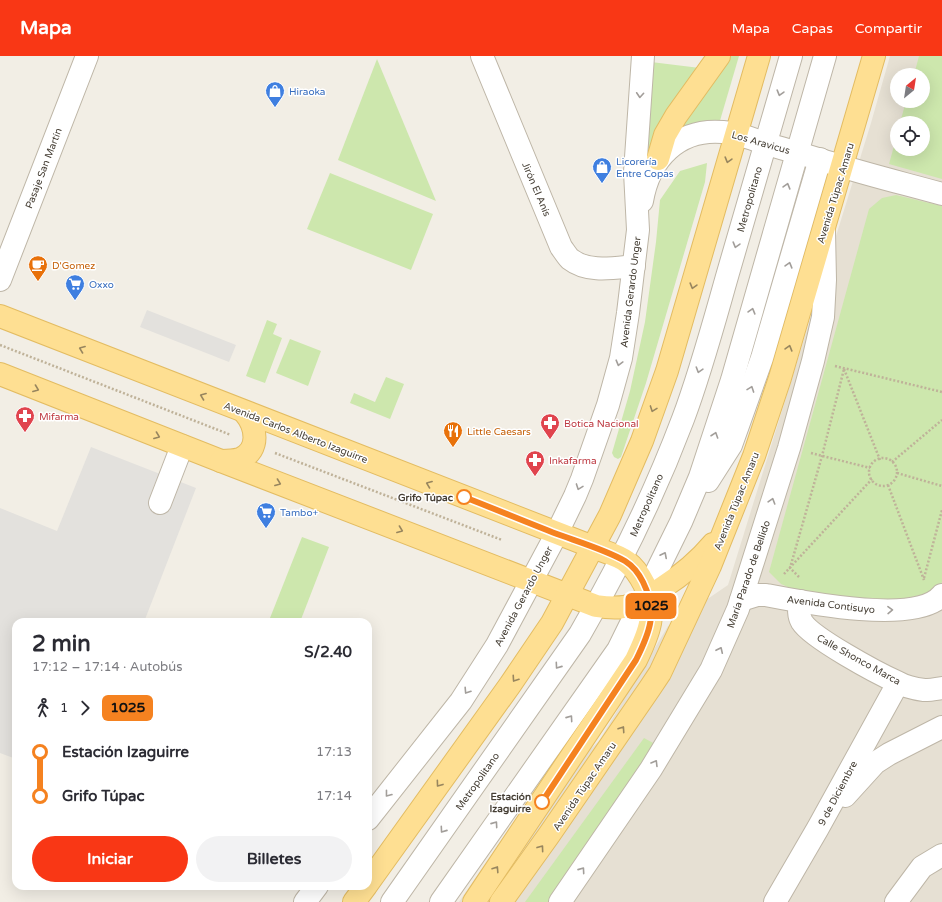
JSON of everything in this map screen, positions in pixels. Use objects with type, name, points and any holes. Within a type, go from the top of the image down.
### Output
[{"type":"main road","points":[[658,159],[665,135],[676,116],[720,56]]},
{"type":"main road","points":[[372,877],[510,685],[552,623],[610,515],[639,447],[667,371],[759,56]]},
{"type":"main road","name":"Avenida Túpac Amaru","points":[[501,902],[549,836],[656,678],[694,602],[757,449],[780,378],[843,167],[874,56]]},
{"type":"main road","name":"Avenida Carlos Alberto Izaguirre","points":[[0,316],[621,559],[627,562],[638,574],[646,596]]},
{"type":"main road","points":[[0,374],[221,462],[596,606],[622,608],[633,605],[691,568],[709,550],[724,530]]},
{"type":"main road","points":[[221,462],[233,461],[241,458],[252,450],[255,436],[253,426],[245,412]]},
{"type":"main road","points":[[474,902],[636,660],[646,641],[650,624],[651,610],[646,596]]},
{"type":"main road","points":[[354,902],[363,890]]},
{"type":"street","name":"Pasaje San Martín","points":[[0,280],[86,56]]},
{"type":"street","name":"Jirón El Anís","points":[[482,56],[561,247],[569,258],[579,265],[591,268],[634,266]]},
{"type":"street","name":"Avenida Gerardo Unger","points":[[372,815],[461,701],[497,645],[557,534],[575,496],[608,405],[621,358],[638,230],[635,172],[643,56]]},
{"type":"street","name":"Metropolitano","points":[[392,902],[580,634],[636,529],[666,460],[690,399],[791,56]]},
{"type":"street","points":[[441,902],[618,650],[646,596],[681,522],[700,477],[724,406],[745,338],[825,56]]},
{"type":"street","name":"Los Aravicus","points":[[638,230],[644,191],[648,177],[658,159],[674,144],[695,135],[715,131],[735,134],[843,167],[942,194]]},
{"type":"street","points":[[681,522],[731,445],[762,358],[820,160]]},
{"type":"street","name":"María Parado de Bellido","points":[[560,902],[651,769],[711,670],[741,600],[789,448],[813,361],[822,316],[826,280],[824,228]]},
{"type":"street","points":[[160,503],[182,446]]},
{"type":"street","name":"Avenida Contisuyo","points":[[741,600],[752,596],[766,595],[872,610],[904,609],[937,599]]},
{"type":"street","name":"Calle Shonco Marca","points":[[800,601],[798,611],[799,616],[802,622],[812,633],[898,683],[923,690],[942,688]]},
{"type":"street","name":"9 de Diciembre","points":[[775,902],[818,828],[898,683]]},
{"type":"street","points":[[818,828],[875,763],[889,754],[942,727]]},
{"type":"street","points":[[896,902],[922,868],[942,855]]},
{"type":"street","points":[[305,902],[314,890]]},
{"type":"path","points":[[813,361],[942,392]]},
{"type":"path","points":[[790,568],[822,456],[844,369]]},
{"type":"path","points":[[844,369],[880,460]]},
{"type":"path","points":[[892,462],[942,420]]},
{"type":"path","points":[[789,448],[870,468]]},
{"type":"path","points":[[885,459],[892,462],[896,466],[897,473],[895,479],[888,485],[881,486],[876,484],[872,479],[870,468],[876,461],[880,460],[885,459]]},
{"type":"path","points":[[897,473],[942,486]]},
{"type":"path","points":[[790,568],[872,479]]},
{"type":"path","points":[[888,485],[924,580],[937,599]]},
{"type":"path","points":[[924,580],[942,510]]},
{"type":"path","points":[[790,568],[802,579]]},
{"type":"shaded area","points":[[890,56],[942,56],[942,902],[459,902],[510,827],[599,741],[668,626],[728,585],[871,123]]},
{"type":"shaded area","points":[[147,310],[236,345],[229,362],[140,327]]},
{"type":"shaded area","points":[[91,447],[196,488],[146,618],[12,618],[12,758],[0,753],[0,508],[57,531]]},
{"type":"green space","points":[[731,56],[739,56],[719,124],[678,130]]},
{"type":"green space","points":[[919,56],[942,56],[942,179],[889,164],[891,156],[930,156],[930,116],[902,116],[904,108],[930,108],[930,68],[916,68]]},
{"type":"green space","points":[[377,59],[436,201],[338,160]]},
{"type":"green space","points":[[651,62],[700,68],[661,127],[645,159]]},
{"type":"green space","points":[[707,163],[705,182],[646,383],[621,457],[618,459],[614,457],[612,453],[630,391],[645,322],[660,200],[680,171]]},
{"type":"green space","points":[[330,173],[433,214],[411,270],[307,229]]},
{"type":"green space","points":[[896,195],[942,206],[942,582],[938,591],[890,602],[801,593],[781,584],[769,572],[869,209],[882,198]]},
{"type":"green space","points":[[267,320],[277,324],[273,334],[282,338],[265,383],[246,376]]},
{"type":"green space","points":[[290,339],[321,351],[308,386],[276,373]]},
{"type":"green space","points":[[386,377],[404,384],[390,419],[350,403],[354,393],[375,402]]},
{"type":"green space","points":[[302,537],[329,547],[302,618],[270,618]]},
{"type":"green space","points":[[644,738],[657,745],[552,902],[525,902]]},
{"type":"bus line","name":"1025","points":[[464,497],[593,547],[627,562],[642,580],[649,597],[651,618],[646,641],[627,674],[542,802]]},
{"type":"place","name":"Hiraoka","points":[[275,108]]},
{"type":"place","name":"Licorería Entre Copas","points":[[602,184]]},
{"type":"place","name":"D'Gomez","points":[[38,282]]},
{"type":"place","name":"Oxxo","points":[[75,301]]},
{"type":"place","name":"Mifarma","points":[[25,433]]},
{"type":"place","name":"Botica Nacional","points":[[550,440]]},
{"type":"place","name":"Little Caesars","points":[[453,448]]},
{"type":"place","name":"Inkafarma","points":[[535,477]]},
{"type":"place","name":"Grifo Túpac","points":[[464,497]]},
{"type":"place","name":"Tambo+","points":[[266,529]]},
{"type":"place","name":"Estación Izaguirre","points":[[542,802]]}]
